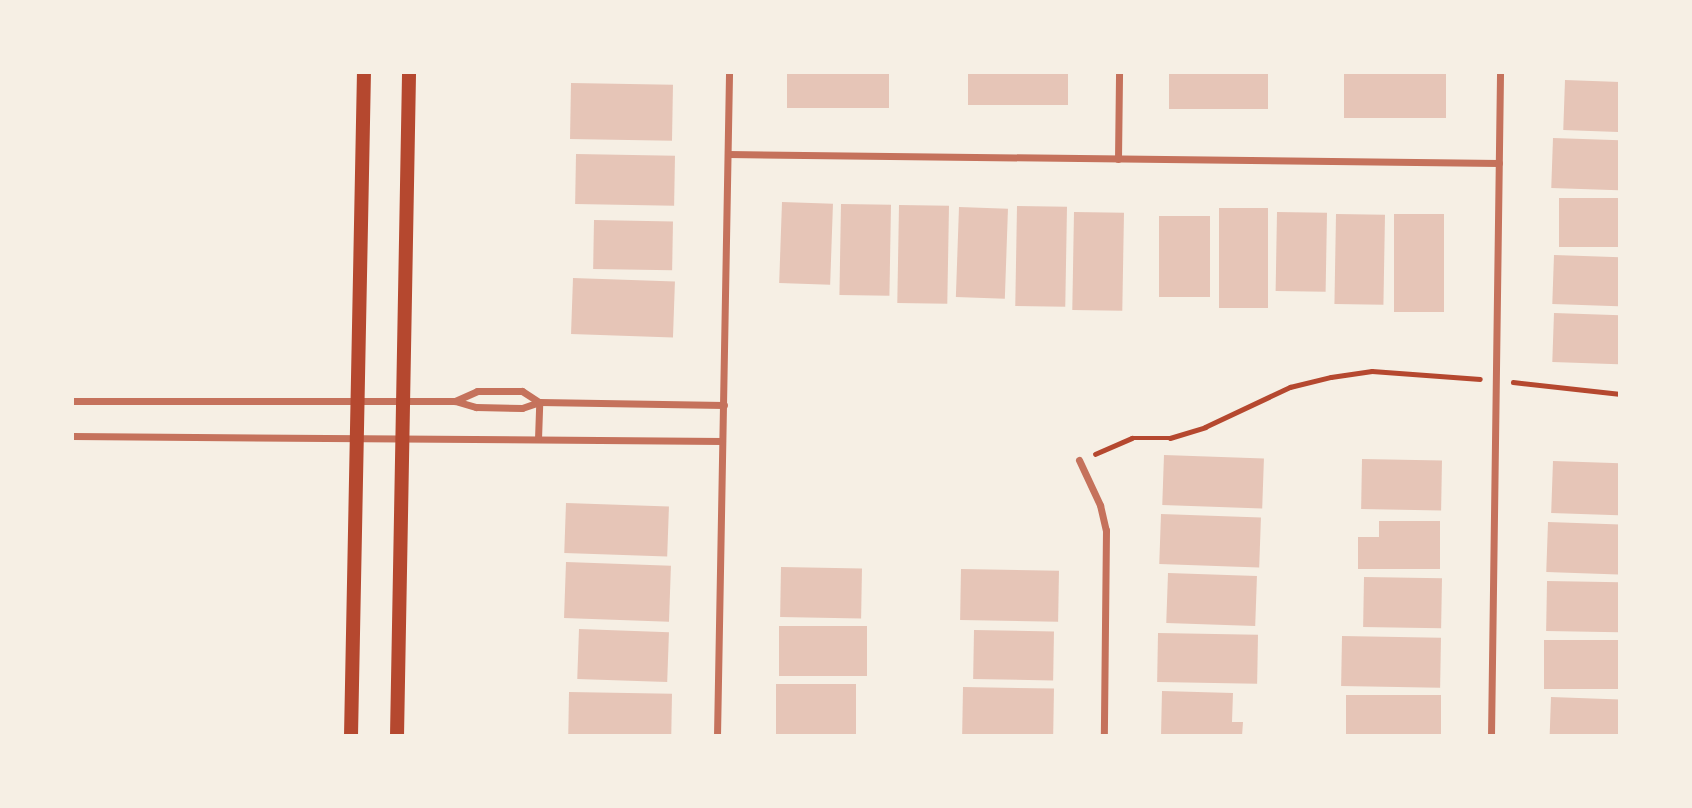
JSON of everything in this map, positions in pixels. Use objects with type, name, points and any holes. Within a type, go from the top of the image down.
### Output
[{"type":"main road","points":[[351,736],[364,72]]},
{"type":"main road","points":[[397,736],[408,72]]},
{"type":"street","points":[[717,736],[729,72]]},
{"type":"street","points":[[1118,159],[1119,72]]},
{"type":"street","points":[[1491,736],[1500,72]]},
{"type":"street","points":[[728,155],[1499,163]]},
{"type":"street","points":[[455,401],[477,391],[522,391],[539,402]]},
{"type":"street","points":[[72,401],[455,401],[476,407],[522,408],[539,402],[724,404]]},
{"type":"street","points":[[538,439],[539,402]]},
{"type":"street","points":[[72,436],[722,441]]},
{"type":"street","points":[[1079,460],[1100,505],[1106,530],[1104,736]]},
{"type":"path","points":[[1079,460],[1132,438],[1170,438],[1205,427],[1290,387],[1372,371],[1461,375],[1496,382],[1620,394]]},
{"type":"building","points":[[787,72],[889,72],[889,108],[787,108]]},
{"type":"building","points":[[968,72],[1068,72],[1068,105],[968,105]]},
{"type":"building","points":[[1169,72],[1268,72],[1268,109],[1169,109]]},
{"type":"building","points":[[1344,72],[1446,72],[1446,118],[1344,118]]},
{"type":"building","points":[[1565,80],[1620,82],[1618,132],[1563,130]]},
{"type":"building","points":[[571,83],[673,85],[672,141],[570,139]]},
{"type":"building","points":[[1553,138],[1620,140],[1618,190],[1551,188]]},
{"type":"building","points":[[576,154],[675,156],[674,206],[575,204]]},
{"type":"building","points":[[1559,198],[1620,198],[1620,247],[1559,247]]},
{"type":"building","points":[[782,202],[833,204],[830,285],[779,283]]},
{"type":"building","points":[[841,204],[891,205],[889,296],[839,295]]},
{"type":"building","points":[[899,205],[949,206],[947,304],[897,303]]},
{"type":"building","points":[[1017,206],[1067,207],[1065,307],[1015,306]]},
{"type":"building","points":[[959,207],[1008,209],[1005,299],[956,297]]},
{"type":"building","points":[[1219,208],[1268,208],[1268,308],[1219,308]]},
{"type":"building","points":[[1074,212],[1124,213],[1122,311],[1072,310]]},
{"type":"building","points":[[1277,212],[1327,213],[1326,292],[1276,291]]},
{"type":"building","points":[[1336,214],[1385,215],[1383,305],[1334,304]]},
{"type":"building","points":[[1394,214],[1444,214],[1444,312],[1394,312]]},
{"type":"building","points":[[1159,216],[1210,216],[1210,297],[1159,297]]},
{"type":"building","points":[[594,220],[673,221],[672,270],[593,269]]},
{"type":"building","points":[[1554,255],[1620,257],[1618,306],[1552,304]]},
{"type":"building","points":[[573,278],[675,282],[673,338],[571,334]]},
{"type":"building","points":[[1554,313],[1620,315],[1618,364],[1552,362]]},
{"type":"building","points":[[1164,455],[1264,458],[1262,508],[1162,505]]},
{"type":"building","points":[[1362,459],[1442,460],[1441,510],[1361,509]]},
{"type":"building","points":[[1553,461],[1620,463],[1618,515],[1551,513]]},
{"type":"building","points":[[566,503],[669,507],[667,557],[564,553]]},
{"type":"building","points":[[1161,514],[1261,517],[1259,567],[1159,564]]},
{"type":"building","points":[[1379,521],[1440,521],[1440,569],[1358,569],[1358,537],[1379,537]]},
{"type":"building","points":[[1548,522],[1620,525],[1618,574],[1546,572]]},
{"type":"building","points":[[566,562],[671,566],[669,622],[564,618]]},
{"type":"building","points":[[781,567],[862,568],[861,618],[780,617]]},
{"type":"building","points":[[961,569],[1059,571],[1058,622],[960,620]]},
{"type":"building","points":[[1168,573],[1257,576],[1255,626],[1166,623]]},
{"type":"building","points":[[1364,577],[1442,578],[1441,628],[1363,627]]},
{"type":"building","points":[[1547,581],[1620,582],[1619,632],[1546,631]]},
{"type":"building","points":[[779,626],[867,626],[867,676],[779,676]]},
{"type":"building","points":[[579,629],[669,632],[667,682],[577,679]]},
{"type":"building","points":[[974,630],[1054,631],[1053,680],[973,679]]},
{"type":"building","points":[[1158,633],[1258,635],[1257,684],[1157,682]]},
{"type":"building","points":[[1342,636],[1441,638],[1440,688],[1341,686]]},
{"type":"building","points":[[1544,640],[1620,640],[1620,689],[1544,689]]},
{"type":"building","points":[[776,684],[856,684],[856,734],[776,734]]},
{"type":"building","points":[[963,687],[1054,689],[1053,736],[962,736]]},
{"type":"building","points":[[1162,691],[1233,693],[1232,722],[1243,722],[1242,736],[1161,736]]},
{"type":"building","points":[[569,692],[672,694],[671,736],[568,736]]},
{"type":"building","points":[[1346,695],[1441,695],[1441,736],[1346,736]]},
{"type":"building","points":[[1551,697],[1620,699],[1619,736],[1550,736]]}]
